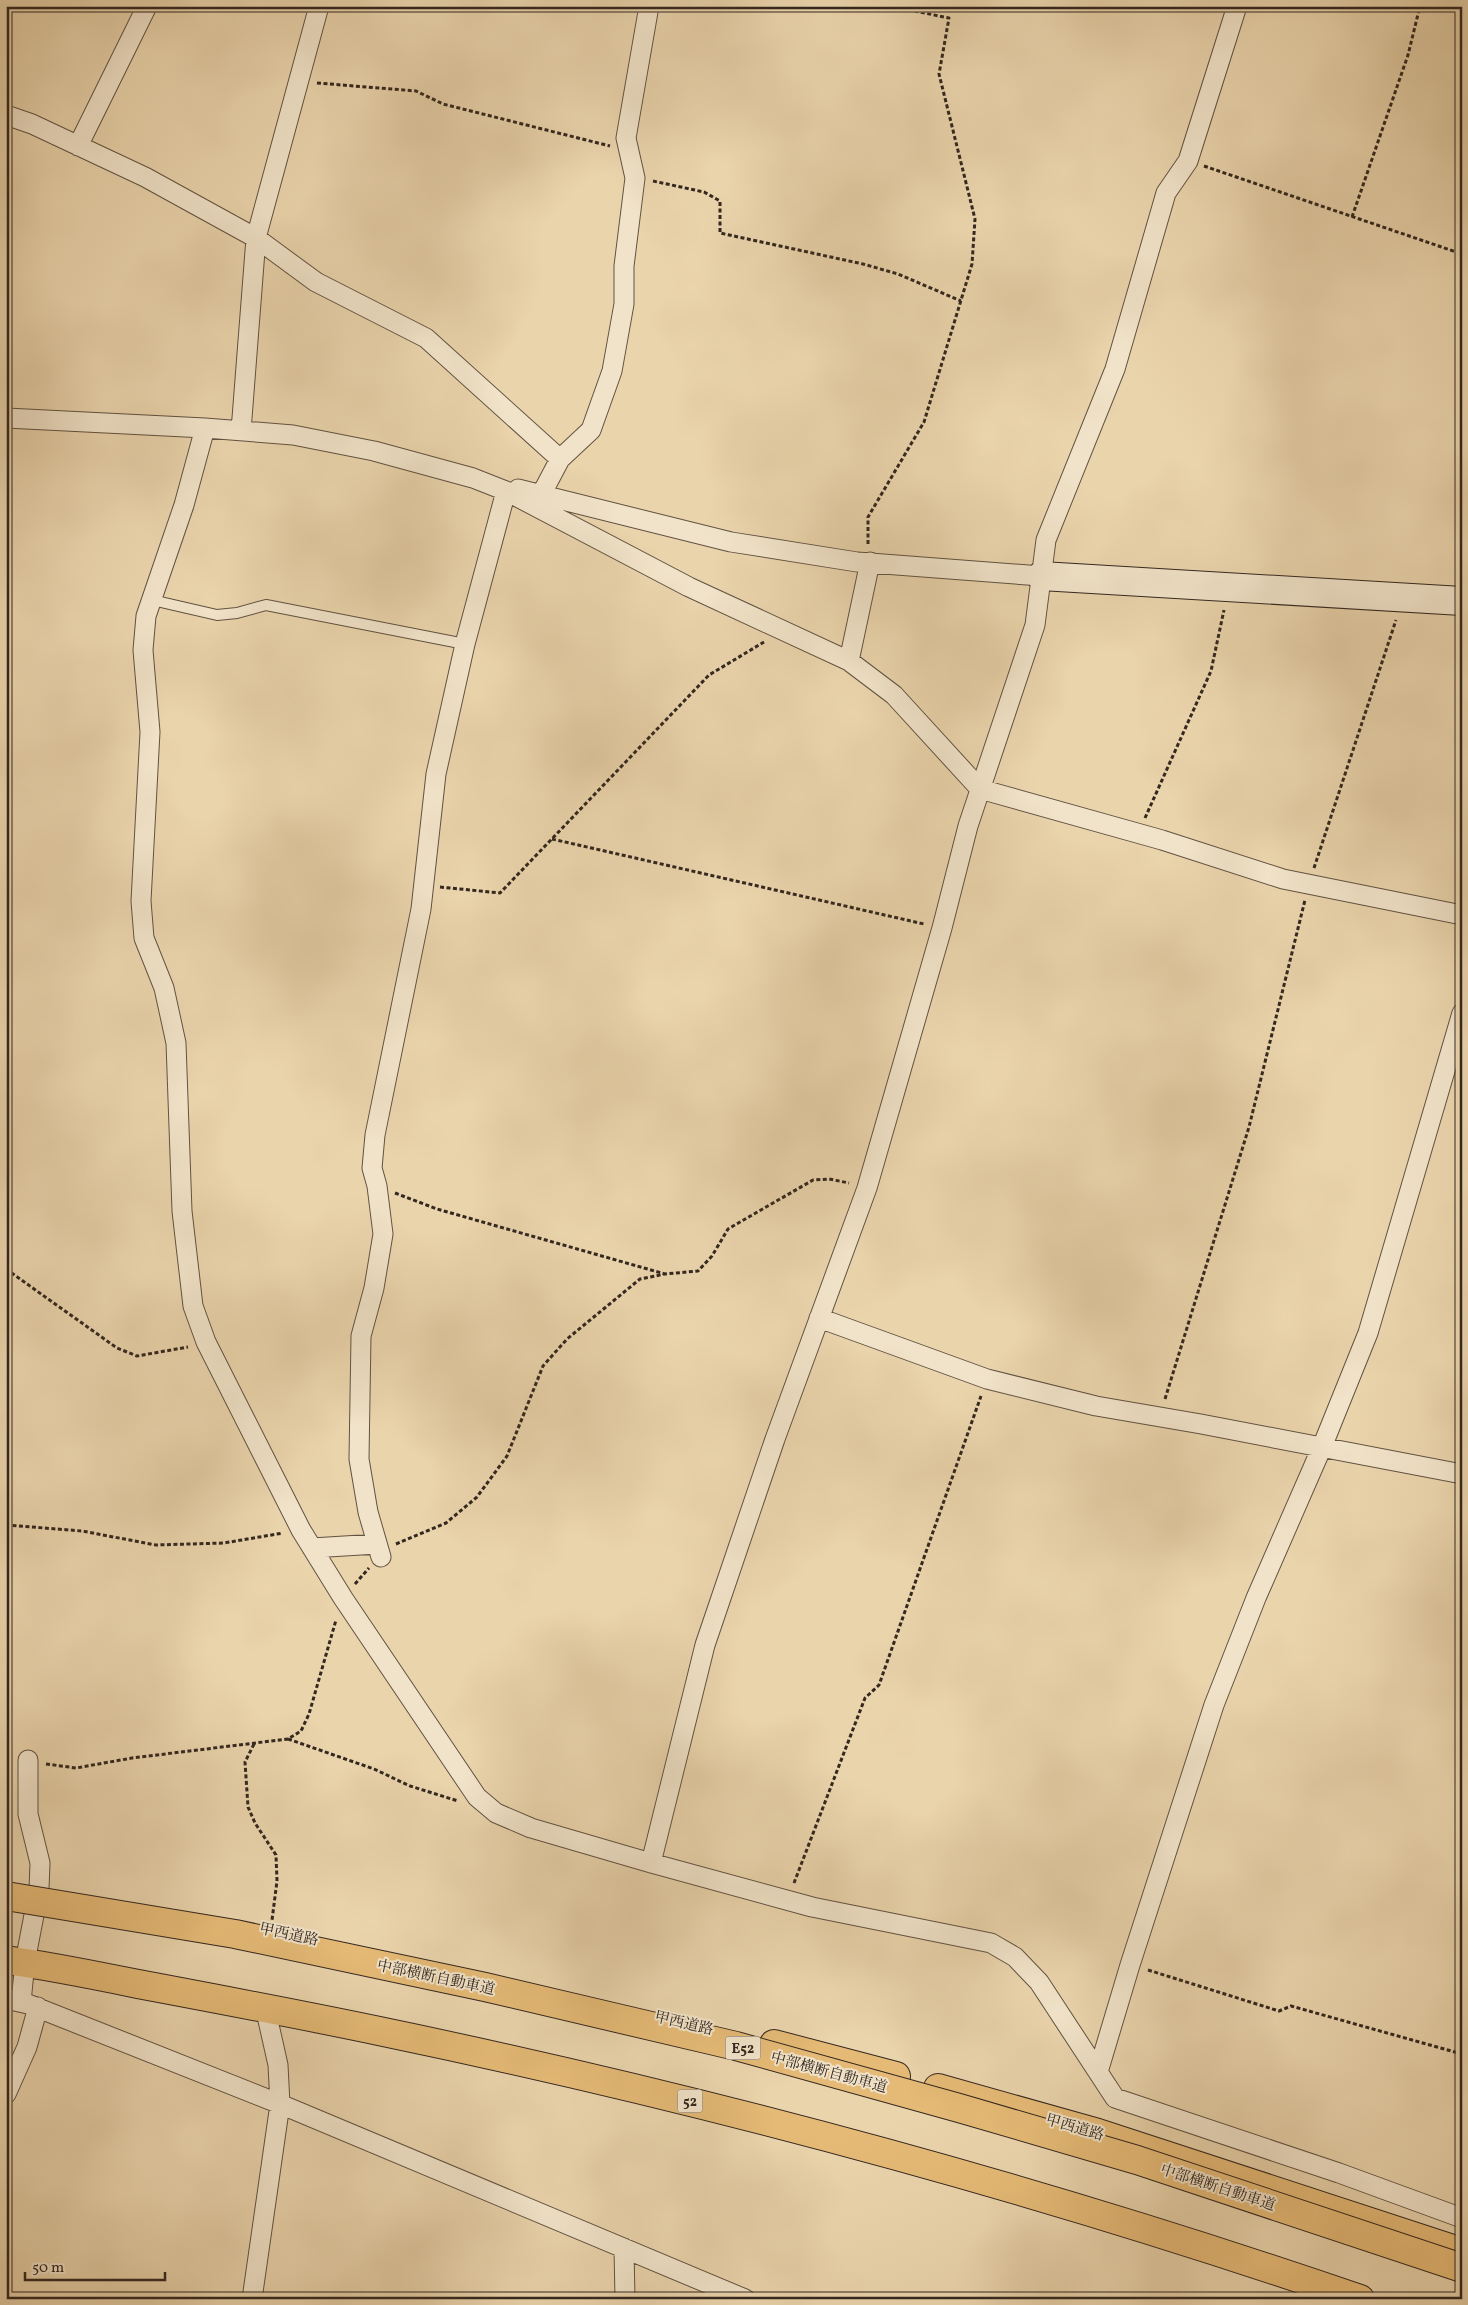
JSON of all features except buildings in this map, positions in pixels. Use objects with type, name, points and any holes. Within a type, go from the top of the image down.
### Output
[{"type":"highway","name":"甲西道路","points":[[6,1884],[271,1930],[480,1975],[811,2052],[1098,2133],[1462,2252]]},
{"type":"highway","name":"中部横断自動車道","points":[[6,1896],[235,1934],[485,1987],[736,2046],[1137,2160],[1462,2268]]},
{"type":"highway","name":"中部横断自動車道","points":[[6,1913],[232,1950],[482,2003],[732,2060],[957,2122],[1132,2174],[1462,2284]]},
{"type":"highway","name":"52","points":[[16,1961],[265,2007],[622,2084],[791,2127],[975,2178],[1146,2229],[1360,2299]]},
{"type":"street","points":[[78,146],[147,6]]},
{"type":"street","points":[[241,430],[249,300],[256,238],[319,6]]},
{"type":"street","points":[[536,500],[560,459],[590,430],[612,371],[624,304],[624,266],[635,178],[626,138],[649,6]]},
{"type":"street","points":[[651,1863],[705,1645],[775,1439],[868,1188],[942,928],[968,826],[1036,625],[1046,540],[1115,369],[1166,193],[1188,161],[1237,6]]},
{"type":"street","points":[[6,115],[32,124],[145,177],[256,238],[316,282],[426,338],[560,459]]},
{"type":"street","points":[[6,418],[241,430],[293,435],[374,451],[473,478],[536,500],[689,587],[849,661],[894,695],[980,789],[1138,833],[1283,879],[1462,915]]},
{"type":"street","points":[[205,428],[184,505],[146,616],[143,650],[150,732],[140,901],[144,938],[164,988],[176,1043],[182,1211],[193,1306],[206,1342],[301,1530],[343,1598],[477,1797],[496,1813],[531,1828],[651,1863],[787,1900],[991,1943],[1015,1957],[1039,1982],[1115,2098],[1339,2173],[1462,2218]]},
{"type":"street","points":[[473,478],[536,500],[731,542],[870,562],[1041,576],[1462,601]]},
{"type":"street","points":[[312,1548],[379,1550],[368,1512],[359,1459],[361,1336],[374,1288],[383,1234],[377,1186],[372,1168],[375,1135],[421,909],[436,774],[465,644],[506,491]]},
{"type":"street","points":[[849,661],[870,562]]},
{"type":"street","points":[[1098,2072],[1130,1965],[1214,1705],[1256,1598],[1322,1447],[1368,1333],[1462,1013]]},
{"type":"street","points":[[819,1318],[987,1379],[1096,1406],[1462,1474]]},
{"type":"street","points":[[6,2094],[27,2048],[16,1961],[39,1889],[40,1863],[28,1814],[28,1760]]},
{"type":"street","points":[[22,2003],[280,2104],[745,2299]]},
{"type":"street","points":[[252,2299],[280,2104],[278,2065],[265,2007]]},
{"type":"street","points":[[624,2248],[625,2299]]},
{"type":"lane","points":[[152,600],[217,615],[237,613],[266,605],[465,644]]},
{"type":"path","points":[[870,562],[868,517],[924,422],[972,264],[975,219],[938,74],[949,18],[890,6]]},
{"type":"path","points":[[1352,217],[1408,55],[1420,6]]},
{"type":"path","points":[[298,82],[416,91],[443,104],[462,109],[614,147],[628,145]]},
{"type":"path","points":[[1188,161],[1462,254]]},
{"type":"path","points":[[635,178],[704,192],[720,201],[720,233],[863,264],[898,274],[961,301]]},
{"type":"path","points":[[1138,833],[1212,671],[1228,587]]},
{"type":"path","points":[[1160,1417],[1250,1128],[1308,884],[1403,598]]},
{"type":"path","points":[[424,885],[500,893],[709,675],[782,631]]},
{"type":"path","points":[[552,839],[942,928]]},
{"type":"path","points":[[28,1760],[76,1768],[132,1758],[288,1739],[301,1731],[309,1714],[343,1598],[379,1550],[446,1523],[477,1497],[507,1456],[543,1366],[566,1340],[640,1279],[665,1274],[698,1271],[712,1256],[728,1229],[813,1180],[829,1179],[868,1188]]},
{"type":"path","points":[[377,1186],[437,1209],[665,1274]]},
{"type":"path","points":[[6,1269],[117,1348],[137,1356],[206,1342]]},
{"type":"path","points":[[787,1900],[865,1698],[879,1685],[987,1379]]},
{"type":"path","points":[[6,1525],[82,1531],[156,1545],[224,1543],[301,1530]]},
{"type":"path","points":[[288,1739],[374,1768],[410,1786],[462,1802]]},
{"type":"path","points":[[254,1743],[245,1762],[248,1808],[255,1823],[276,1855],[278,1881],[271,1930]]},
{"type":"path","points":[[1130,1965],[1280,2011],[1291,2006],[1462,2054]]}]
